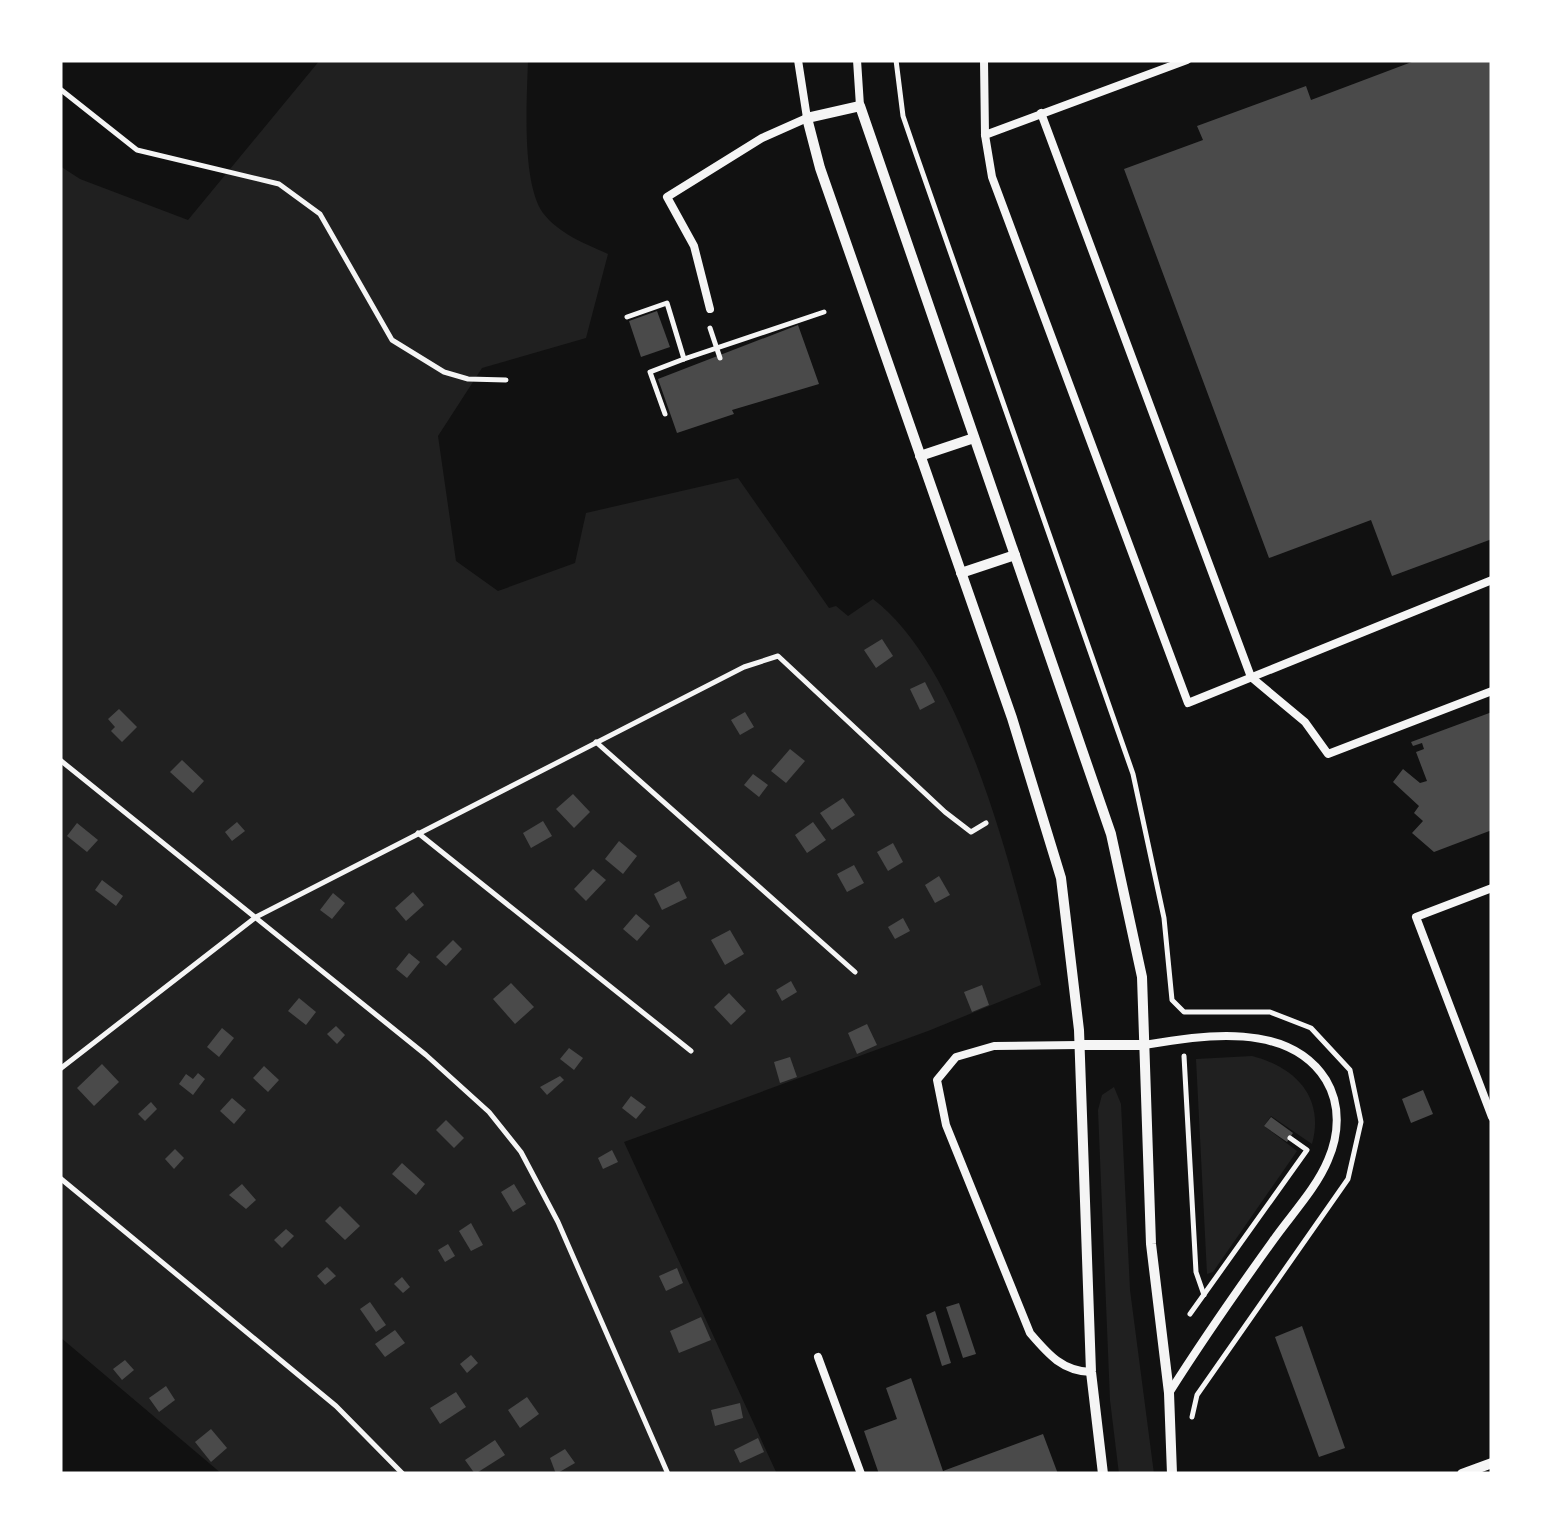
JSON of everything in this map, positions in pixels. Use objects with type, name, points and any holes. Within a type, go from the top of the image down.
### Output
[{"type":"street","points":[[1103,1474],[1091,1372],[1079,1045],[1061,878],[962,573],[820,168],[807,118],[860,106],[1111,834],[1136,937],[1151,1244],[1169,1393],[1172,1474]]},
{"type":"street","points":[[920,456],[974,438]]},
{"type":"street","points":[[962,573],[1015,555]]},
{"type":"street","points":[[1079,1045],[1144,1045]]},
{"type":"street","points":[[1462,1474],[1492,1463]]},
{"type":"lane","points":[[707,310],[694,246],[667,197],[762,138],[807,118],[798,60]]},
{"type":"lane","points":[[857,60],[860,106]]},
{"type":"lane","points":[[984,60],[984,135],[992,177],[1188,703],[1492,580]]},
{"type":"lane","points":[[984,135],[1187,60]]},
{"type":"lane","points":[[1042,113],[1252,677],[1306,722],[1328,754],[1492,691]]},
{"type":"lane","points":[[1492,888],[1416,917],[1492,1117]]},
{"type":"lane","points":[[1144,1045],[1185,1038],[1258,1038],[1282,1043],[1316,1066],[1329,1085],[1337,1112],[1326,1166],[1169,1393]]},
{"type":"lane","points":[[1079,1045],[994,1046],[956,1057],[937,1080],[946,1125],[1030,1333],[1071,1372],[1091,1372]]},
{"type":"lane","points":[[818,1357],[861,1474]]},
{"type":"path","points":[[896,60],[909,134],[1133,774],[1158,881],[1172,1000],[1184,1012],[1270,1012],[1311,1028],[1350,1070],[1358,1095],[1361,1122],[1348,1179],[1197,1395],[1191,1432]]},
{"type":"path","points":[[60,89],[136,150],[279,184],[320,214],[392,340],[444,372],[468,379],[506,380]]},
{"type":"path","points":[[627,317],[667,303],[684,359]]},
{"type":"path","points":[[707,310],[720,358]]},
{"type":"path","points":[[666,414],[650,372],[824,312]]},
{"type":"path","points":[[60,1069],[256,916],[744,667],[778,656],[945,812],[971,832],[986,822]]},
{"type":"path","points":[[596,742],[855,972]]},
{"type":"path","points":[[60,760],[476,1098],[521,1152],[558,1222],[668,1474]]},
{"type":"path","points":[[418,834],[691,1051]]},
{"type":"path","points":[[1184,1056],[1196,1272],[1204,1296]]},
{"type":"path","points":[[1190,1314],[1307,1150],[1290,1138]]},
{"type":"path","points":[[60,1178],[336,1406],[403,1474]]},
{"type":"shaded area","points":[[320,60],[528,60],[528,161],[536,199],[557,227],[608,254],[586,338],[482,368],[438,436],[456,561],[498,591],[575,563],[586,513],[738,478],[829,608],[836,606],[848,616],[873,599],[905,631],[934,673],[959,723],[1000,833],[1041,985],[928,1031],[624,1142],[777,1474],[222,1474],[60,1337],[60,166],[80,179],[188,220]]},
{"type":"shaded area","points":[[1252,1056],[1281,1068],[1303,1086],[1314,1112],[1312,1144],[1271,1116],[1264,1126],[1297,1151],[1213,1272],[1207,1274],[1196,1059]]},
{"type":"shaded area","points":[[1114,1087],[1121,1104],[1130,1290],[1154,1474],[1119,1474],[1110,1400],[1098,1110],[1102,1095]]},
{"type":"building","points":[[1417,60],[1492,60],[1492,539],[1392,576],[1371,520],[1269,558],[1124,169],[1203,140],[1197,126],[1306,86],[1311,100]]},
{"type":"building","points":[[657,311],[670,347],[641,357],[629,321]]},
{"type":"building","points":[[798,325],[819,384],[732,410],[734,414],[677,433],[658,379]]},
{"type":"building","points":[[882,639],[893,656],[876,668],[864,650]]},
{"type":"building","points":[[925,682],[935,702],[920,710],[910,689]]},
{"type":"building","points":[[119,709],[137,727],[122,742],[111,731],[115,727],[108,719]]},
{"type":"building","points":[[745,712],[754,727],[740,735],[731,720]]},
{"type":"building","points":[[1492,712],[1492,830],[1434,852],[1412,833],[1423,821],[1414,813],[1419,806],[1393,782],[1403,769],[1420,783],[1427,781],[1416,752],[1424,749],[1422,743],[1413,746],[1411,742]]},
{"type":"building","points":[[790,749],[805,761],[786,783],[771,771]]},
{"type":"building","points":[[182,760],[204,781],[193,793],[170,772]]},
{"type":"building","points":[[753,774],[768,785],[759,797],[744,785]]},
{"type":"building","points":[[573,794],[590,812],[574,828],[556,809]]},
{"type":"building","points":[[843,798],[855,815],[832,830],[820,813]]},
{"type":"building","points":[[543,821],[552,836],[531,848],[523,833]]},
{"type":"building","points":[[237,822],[245,831],[232,841],[225,832]]},
{"type":"building","points":[[813,822],[826,840],[807,853],[795,835]]},
{"type":"building","points":[[77,823],[98,840],[87,852],[67,836]]},
{"type":"building","points":[[619,841],[637,856],[623,874],[605,859]]},
{"type":"building","points":[[893,843],[903,862],[888,871],[877,852]]},
{"type":"building","points":[[854,865],[864,883],[847,892],[837,874]]},
{"type":"building","points":[[593,869],[606,880],[586,901],[574,889]]},
{"type":"building","points":[[939,876],[950,895],[935,903],[925,885]]},
{"type":"building","points":[[102,880],[123,896],[116,906],[95,890]]},
{"type":"building","points":[[679,881],[687,898],[662,910],[654,894]]},
{"type":"building","points":[[413,892],[424,905],[406,921],[395,908]]},
{"type":"building","points":[[333,893],[345,903],[332,919],[320,910]]},
{"type":"building","points":[[636,914],[650,926],[637,941],[623,929]]},
{"type":"building","points":[[903,918],[910,931],[895,939],[888,927]]},
{"type":"building","points":[[730,930],[744,954],[725,965],[711,940]]},
{"type":"building","points":[[453,940],[462,949],[446,966],[436,957]]},
{"type":"building","points":[[409,953],[420,962],[407,978],[396,969]]},
{"type":"building","points":[[791,981],[797,992],[782,1001],[776,990]]},
{"type":"building","points":[[511,983],[534,1007],[515,1024],[493,999]]},
{"type":"building","points":[[982,985],[989,1005],[972,1012],[964,992]]},
{"type":"building","points":[[729,993],[746,1011],[731,1025],[714,1007]]},
{"type":"building","points":[[299,998],[316,1012],[306,1025],[288,1011]]},
{"type":"building","points":[[867,1024],[877,1045],[857,1054],[848,1033]]},
{"type":"building","points":[[336,1026],[345,1035],[337,1044],[327,1034]]},
{"type":"building","points":[[222,1028],[234,1038],[219,1057],[207,1047]]},
{"type":"building","points":[[569,1048],[583,1058],[574,1070],[560,1059]]},
{"type":"building","points":[[790,1057],[797,1077],[780,1083],[774,1062]]},
{"type":"building","points":[[102,1064],[119,1082],[94,1106],[77,1088]]},
{"type":"building","points":[[264,1066],[279,1080],[268,1092],[253,1078]]},
{"type":"building","points":[[198,1073],[205,1079],[193,1095],[179,1084],[186,1074],[193,1079]]},
{"type":"building","points":[[560,1076],[564,1080],[547,1095],[540,1087]]},
{"type":"building","points":[[1423,1090],[1433,1114],[1411,1123],[1402,1099]]},
{"type":"building","points":[[631,1096],[646,1107],[636,1119],[622,1108]]},
{"type":"building","points":[[232,1098],[246,1110],[234,1124],[220,1111]]},
{"type":"building","points":[[151,1102],[157,1109],[145,1121],[138,1114]]},
{"type":"building","points":[[1271,1117],[1293,1133],[1287,1142],[1264,1126]]},
{"type":"building","points":[[446,1120],[464,1138],[454,1148],[436,1130]]},
{"type":"building","points":[[175,1149],[184,1158],[174,1169],[165,1159]]},
{"type":"building","points":[[612,1150],[618,1162],[603,1169],[598,1158]]},
{"type":"building","points":[[402,1163],[425,1184],[416,1195],[392,1174]]},
{"type":"building","points":[[242,1184],[256,1200],[246,1209],[229,1195]]},
{"type":"building","points":[[514,1184],[526,1204],[513,1212],[501,1192]]},
{"type":"building","points":[[340,1206],[360,1226],[345,1240],[325,1221]]},
{"type":"building","points":[[471,1223],[483,1245],[471,1251],[459,1231]]},
{"type":"building","points":[[286,1229],[294,1236],[282,1248],[274,1240]]},
{"type":"building","points":[[448,1244],[455,1256],[445,1262],[438,1250]]},
{"type":"building","points":[[327,1267],[336,1276],[325,1285],[317,1276]]},
{"type":"building","points":[[677,1268],[683,1283],[666,1291],[659,1276]]},
{"type":"building","points":[[402,1277],[410,1287],[403,1293],[394,1284]]},
{"type":"building","points":[[370,1302],[386,1325],[376,1332],[360,1309]]},
{"type":"building","points":[[959,1303],[976,1354],[963,1358],[946,1307]]},
{"type":"building","points":[[935,1311],[951,1363],[942,1366],[926,1315]]},
{"type":"building","points":[[701,1317],[711,1340],[679,1353],[670,1331]]},
{"type":"building","points":[[1302,1326],[1345,1448],[1319,1457],[1275,1337]]},
{"type":"building","points":[[395,1330],[405,1343],[385,1357],[375,1344]]},
{"type":"building","points":[[471,1355],[478,1363],[467,1373],[460,1364]]},
{"type":"building","points":[[125,1360],[134,1370],[122,1380],[113,1369]]},
{"type":"building","points":[[911,1378],[943,1471],[1043,1434],[1058,1474],[879,1474],[864,1431],[897,1419],[886,1388]]},
{"type":"building","points":[[166,1386],[175,1400],[159,1412],[149,1398]]},
{"type":"building","points":[[456,1392],[466,1407],[440,1424],[430,1408]]},
{"type":"building","points":[[527,1397],[539,1414],[520,1428],[508,1410]]},
{"type":"building","points":[[740,1403],[743,1418],[715,1426],[711,1410]]},
{"type":"building","points":[[211,1429],[227,1448],[211,1462],[195,1442]]},
{"type":"building","points":[[758,1438],[764,1452],[740,1463],[734,1450]]},
{"type":"building","points":[[495,1440],[505,1455],[475,1474],[465,1460]]},
{"type":"building","points":[[565,1449],[575,1463],[556,1474],[550,1458]]}]
